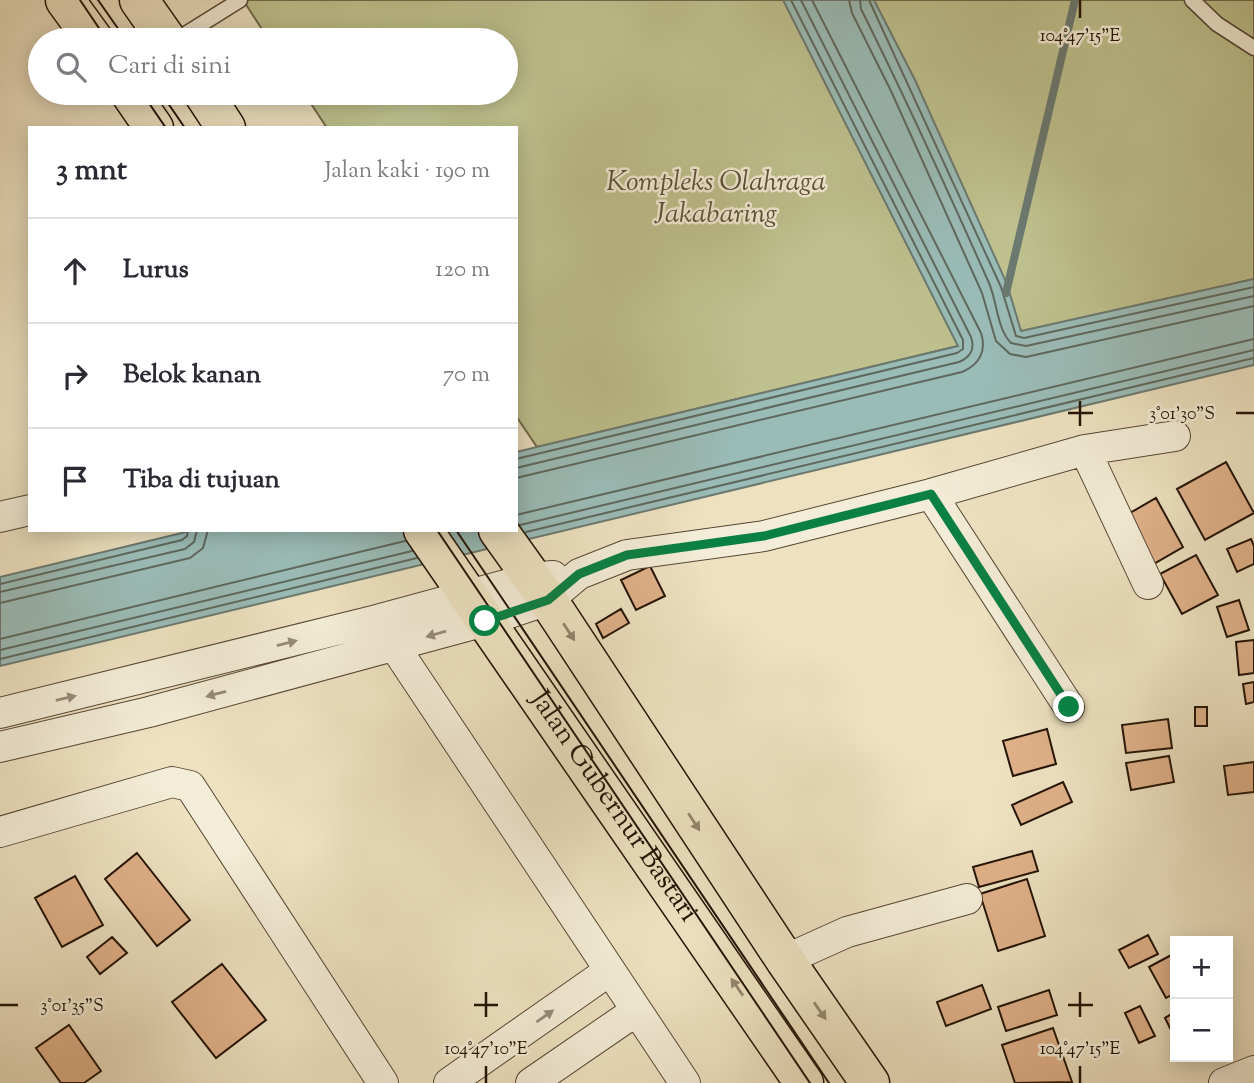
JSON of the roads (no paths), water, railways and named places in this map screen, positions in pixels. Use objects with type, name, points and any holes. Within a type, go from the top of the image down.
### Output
[{"type":"highway","points":[[65,0],[85,28]]},
{"type":"highway","points":[[139,0],[159,28]]},
{"type":"highway","points":[[139,105],[153,126]]},
{"type":"highway","points":[[211,105],[225,126]]},
{"type":"highway","name":"Jalan Gubernur Bastari","points":[[424,532],[804,1083]]},
{"type":"highway","name":"Jalan Gubernur Bastari","points":[[523,566],[870,1083]]},
{"type":"street","points":[[0,747],[149,712],[394,646],[471,601],[523,566],[579,574],[627,555],[764,536],[931,494],[1085,450],[1175,436]]},
{"type":"street","points":[[1085,450],[1148,584]]},
{"type":"street","points":[[931,494],[1069,707]]},
{"type":"street","points":[[0,517],[28,510]]},
{"type":"street","points":[[0,713],[377,620],[471,601]]},
{"type":"street","points":[[377,620],[685,1083]]},
{"type":"street","points":[[0,832],[172,782],[190,786],[383,1083]]},
{"type":"street","points":[[785,960],[847,932],[967,900]]},
{"type":"street","points":[[449,1083],[609,971]]},
{"type":"street","points":[[531,1083],[636,1011]]},
{"type":"street","points":[[1224,1083],[1254,1071]]},
{"type":"lane","points":[[195,28],[240,0]]},
{"type":"lane","points":[[1192,0],[1217,24],[1254,47]]},
{"type":"water","points":[[783,0],[874,0],[915,80],[1007,284],[1021,331],[1254,279],[1254,365],[0,666],[0,577],[186,532],[518,532],[518,452],[958,346]]},
{"type":"waterway","points":[[1006,293],[1075,0]]},
{"type":"tram line","points":[[80,0],[99,28]]},
{"type":"tram line","points":[[98,0],[118,28]]},
{"type":"tram line","points":[[150,105],[165,126]]},
{"type":"tram line","points":[[169,105],[184,126]]},
{"type":"tram line","points":[[438,532],[810,1083]]},
{"type":"tram line","points":[[457,532],[829,1083]]},
{"type":"park label","name":"Kompleks Olahraga Jakabaring","points":[[716,199]]}]
